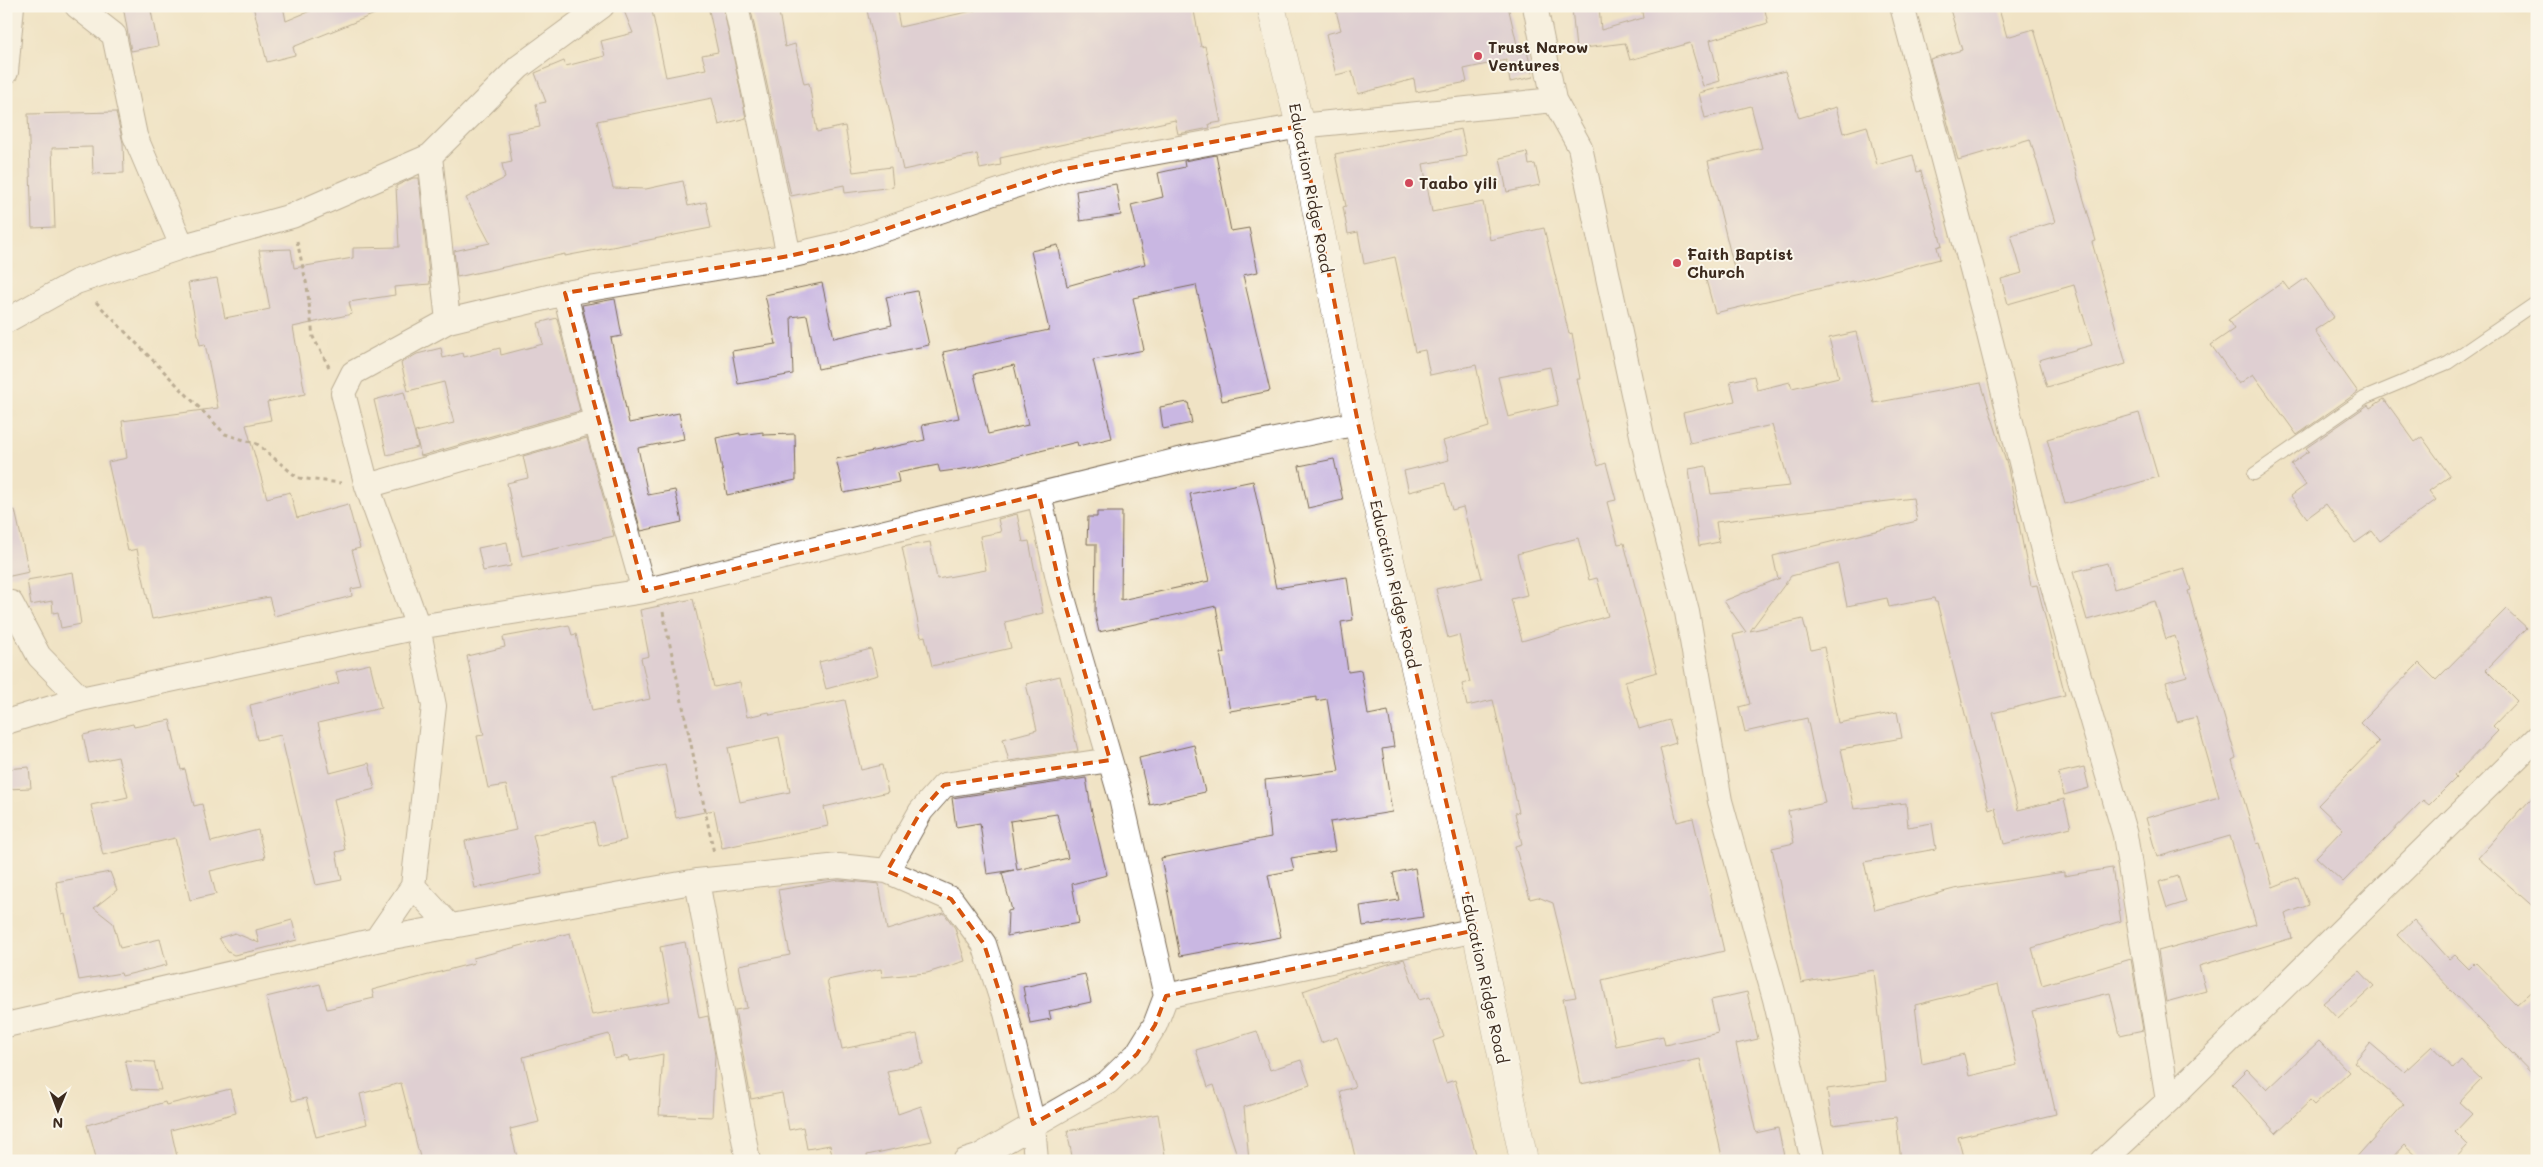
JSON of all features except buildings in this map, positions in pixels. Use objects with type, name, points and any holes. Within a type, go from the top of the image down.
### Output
[{"type":"main road","name":"Education Ridge Road","points":[[1271,6],[1300,126],[1358,423],[1476,930],[1524,1161]]},
{"type":"street","points":[[6,72],[12,6]]},
{"type":"street","points":[[77,6],[114,35],[135,136],[182,246]]},
{"type":"street","points":[[6,321],[76,282],[182,246],[292,216],[430,156],[519,67],[602,6]]},
{"type":"street","points":[[736,6],[789,256]]},
{"type":"street","points":[[1535,6],[1554,100],[1580,147],[1648,463],[1686,612],[1720,801],[1775,999],[1813,1161]]},
{"type":"street","points":[[1902,6],[1984,314],[2046,562],[2125,835],[2168,1101]]},
{"type":"street","points":[[376,940],[413,886],[434,706],[418,627],[366,486],[343,393],[353,373],[448,321],[565,293],[789,256],[842,244],[1065,169],[1300,126],[1554,100]]},
{"type":"street","points":[[430,156],[448,321]]},
{"type":"street","points":[[565,293],[596,421],[651,589]]},
{"type":"street","points":[[366,486],[596,421]]},
{"type":"street","points":[[6,722],[80,699],[418,627],[651,589],[1192,457],[1358,423]]},
{"type":"street","points":[[965,1161],[978,1157],[1108,1082],[1137,1054],[1155,1026],[1166,996],[1142,887],[1110,760],[1061,591],[1039,495]]},
{"type":"street","points":[[6,602],[11,603],[39,656],[80,699]]},
{"type":"street","points":[[2103,1161],[2168,1101],[2537,738]]},
{"type":"street","points":[[886,871],[921,811],[944,785],[1110,760]]},
{"type":"street","points":[[6,1025],[376,940],[708,880],[839,866],[886,871],[951,899],[984,944],[1006,1013],[1033,1124],[1036,1161]]},
{"type":"street","points":[[708,880],[748,1161]]},
{"type":"street","points":[[413,886],[451,927]]},
{"type":"street","points":[[1166,996],[1476,930]]},
{"type":"lane","points":[[2254,474],[2364,398],[2448,363],[2537,302]]},
{"type":"path","points":[[292,216],[307,286],[313,337],[343,393]]},
{"type":"path","points":[[76,282],[225,434],[256,444],[298,478],[366,486]]},
{"type":"path","points":[[651,589],[708,880]]},
{"type":"highlighted area","points":[[1300,126],[1358,423],[1476,930],[1166,996],[1155,1025],[1137,1054],[1108,1082],[1033,1124],[1006,1013],[984,944],[951,899],[887,871],[921,811],[944,785],[1110,760],[1061,591],[1039,495],[644,591],[565,293],[789,256],[841,244],[1065,169]]},
{"type":"place","name":"Trust Narow Ventures","points":[[1478,56]]},
{"type":"place","name":"Taabo yili","points":[[1409,183]]},
{"type":"place","name":"Faith Baptist Church","points":[[1677,263]]}]
